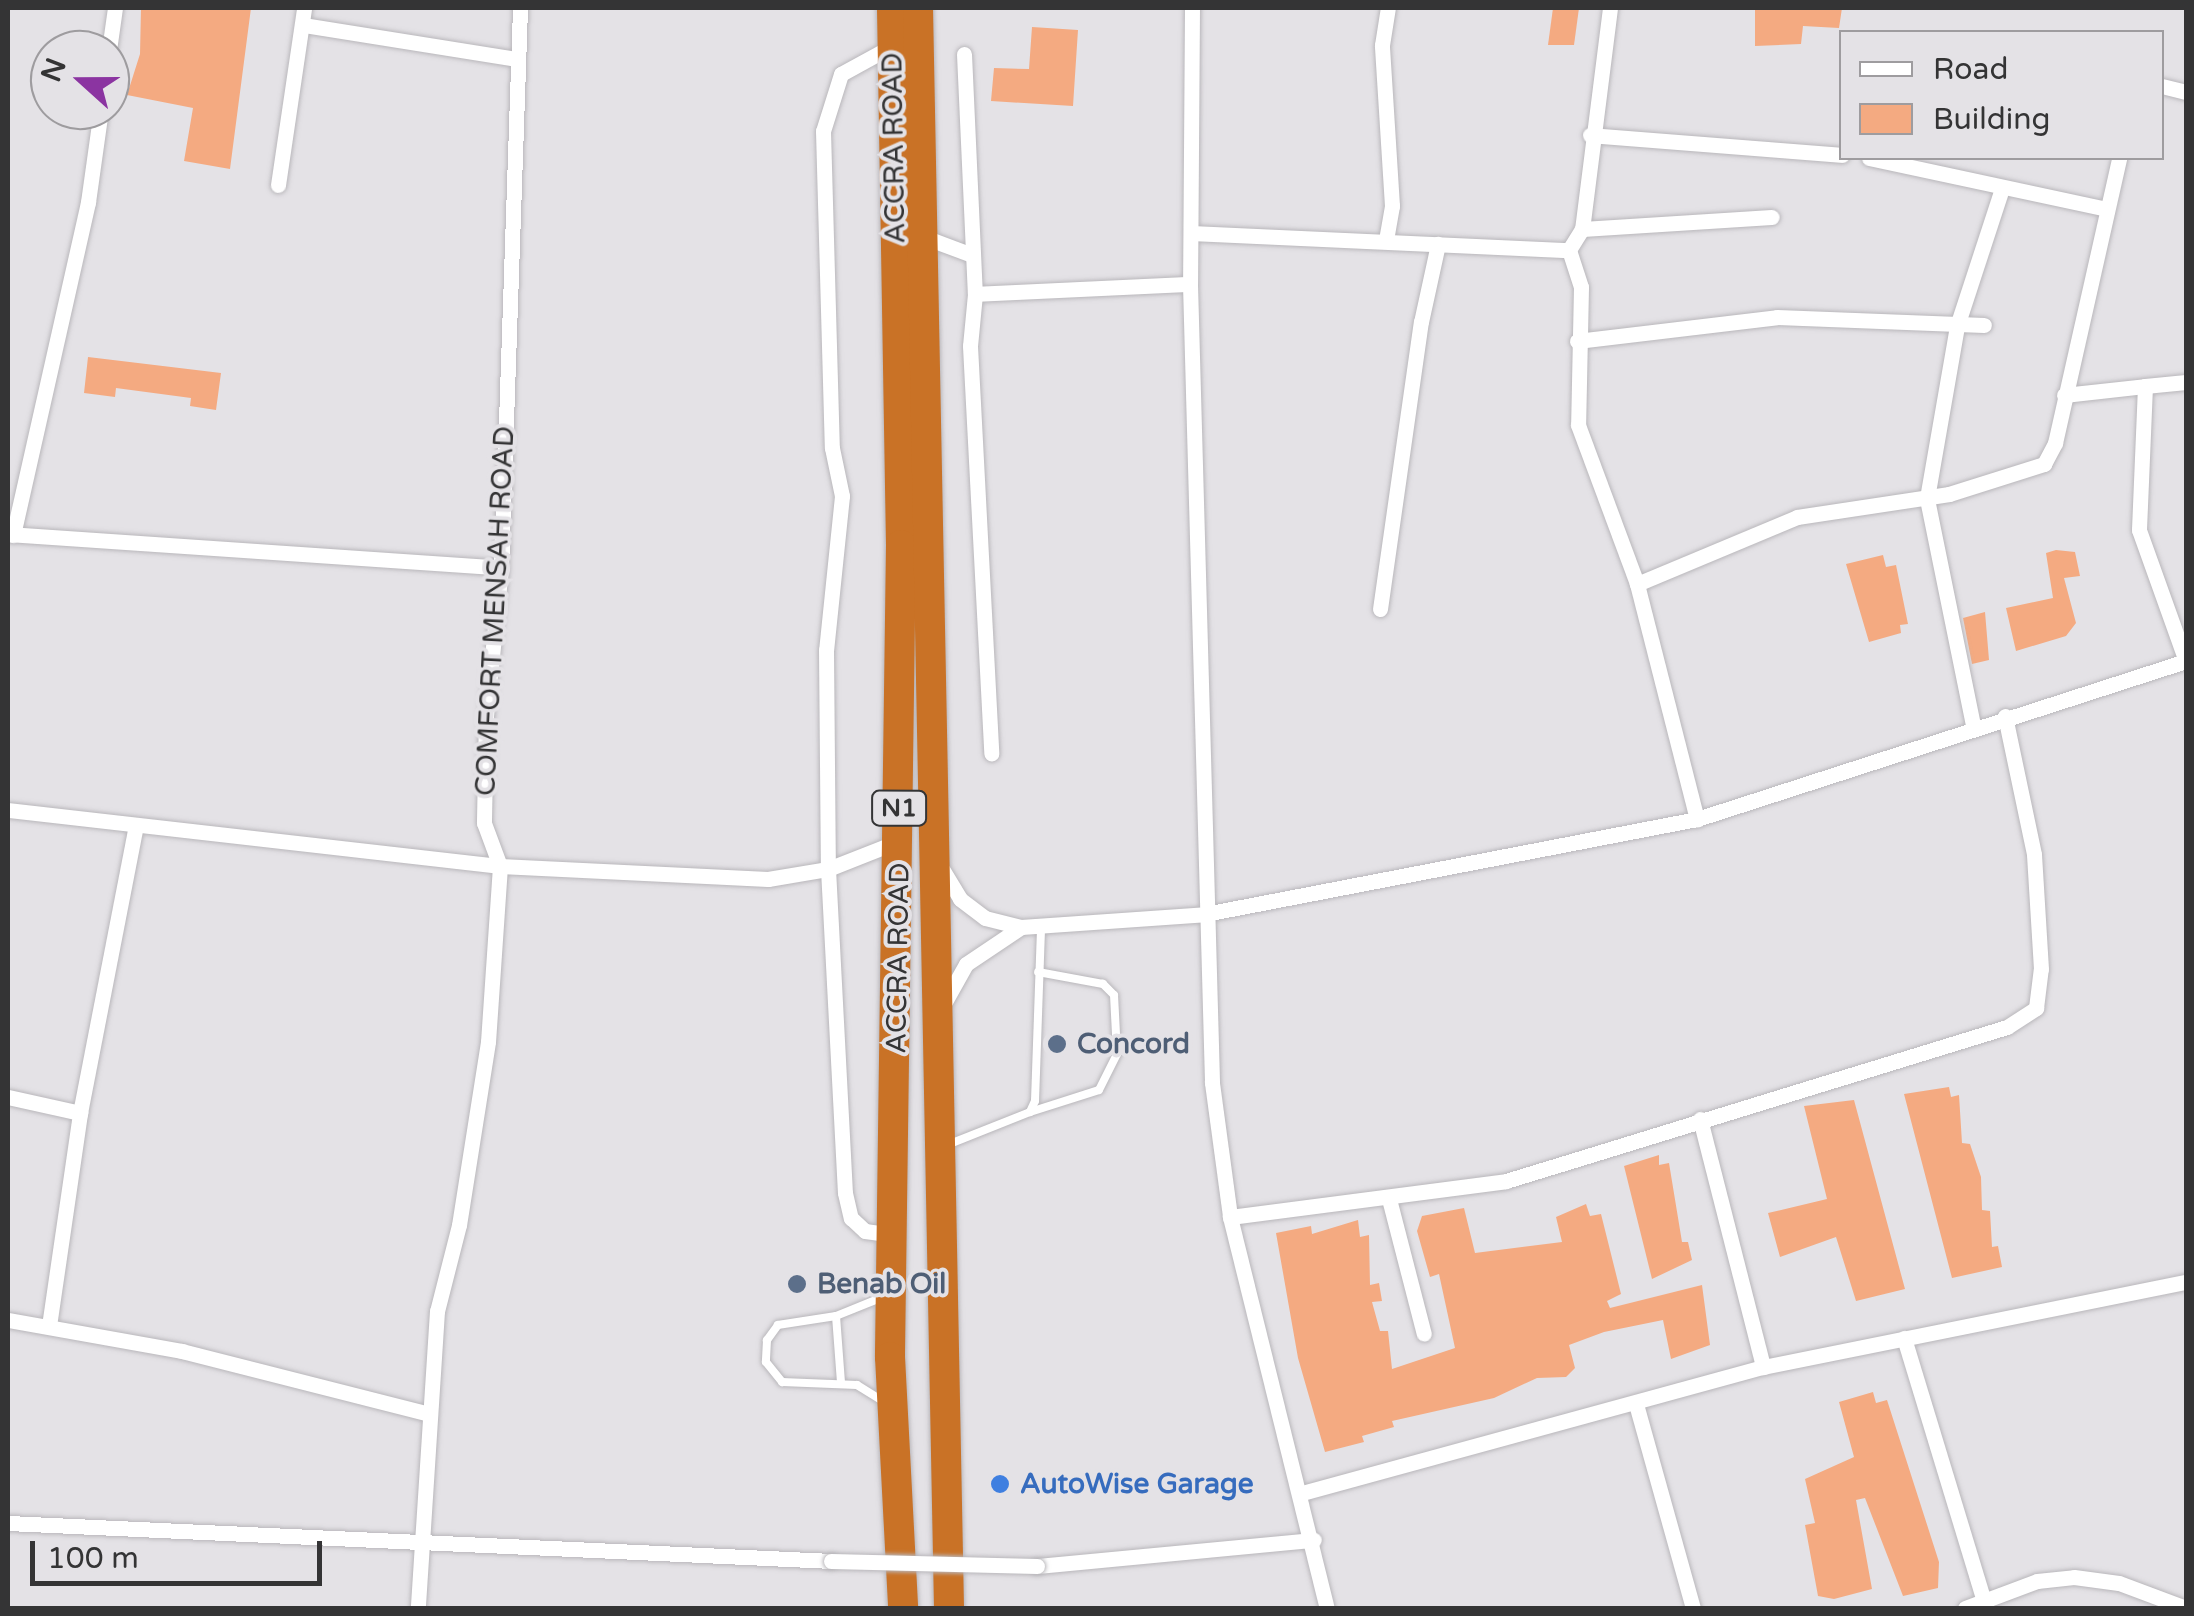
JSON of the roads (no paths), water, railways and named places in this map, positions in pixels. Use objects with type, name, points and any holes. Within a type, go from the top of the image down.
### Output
[{"type":"highway","name":"ACCRA ROAD","points":[[892,8],[899,841],[892,1406],[902,1608]]},
{"type":"highway","name":"ACCRA ROAD","points":[[918,8],[949,1608]]},
{"type":"street","points":[[278,185],[304,8]]},
{"type":"street","name":"COMFORT MENSAH ROAD","points":[[500,866],[484,823],[486,716],[501,568],[520,8]]},
{"type":"street","points":[[1192,8],[1190,284],[1212,1083],[1230,1217],[1314,1540],[1327,1608]]},
{"type":"street","points":[[1386,240],[1392,206],[1382,45],[1388,8]]},
{"type":"street","points":[[1610,8],[1590,135],[1582,228],[1569,250],[1581,287],[1578,425],[1637,584],[1697,818]]},
{"type":"street","points":[[304,25],[516,60]]},
{"type":"street","points":[[892,46],[841,74],[823,131],[832,448],[842,528],[826,650],[828,869],[845,1192],[851,1218],[865,1231],[895,1235]]},
{"type":"street","points":[[964,54],[975,294],[970,346],[991,754]]},
{"type":"street","points":[[97,130],[88,202],[10,535],[501,568]]},
{"type":"street","points":[[1590,135],[1839,155]]},
{"type":"street","points":[[1878,160],[2107,209]]},
{"type":"street","points":[[1637,584],[1796,517],[1927,498],[2044,464],[2119,160]]},
{"type":"street","points":[[1973,725],[1927,498],[1957,326],[2002,188]]},
{"type":"street","points":[[1582,228],[1772,217]]},
{"type":"street","points":[[1190,233],[1569,250]]},
{"type":"street","points":[[924,237],[972,254]]},
{"type":"street","points":[[1380,609],[1421,322],[1438,244]]},
{"type":"street","points":[[975,294],[1190,284]]},
{"type":"street","points":[[1578,341],[1777,317],[1984,326]]},
{"type":"street","points":[[2064,395],[2186,382]]},
{"type":"street","points":[[936,860],[960,899],[985,918],[1021,926],[1205,914],[1697,818],[1973,725],[2186,661],[2140,530],[2144,386]]},
{"type":"street","points":[[1230,1217],[1388,1200],[1506,1181],[2007,1027],[2036,1008],[2041,968],[2034,854],[2004,716]]},
{"type":"street","points":[[8,810],[136,830],[500,866],[768,879],[828,869],[899,841]]},
{"type":"street","points":[[48,1326],[80,1113],[136,830]]},
{"type":"street","points":[[418,1608],[426,1546],[437,1310],[459,1226],[488,1042],[500,866]]},
{"type":"street","points":[[939,1012],[966,964],[1021,926]]},
{"type":"street","points":[[8,1097],[80,1113]]},
{"type":"street","points":[[1700,1119],[1763,1367]]},
{"type":"street","points":[[1388,1200],[1424,1334]]},
{"type":"street","points":[[1302,1493],[1763,1367],[2186,1282]]},
{"type":"street","points":[[8,1320],[182,1351],[430,1414]]},
{"type":"street","points":[[1904,1338],[1986,1606]]},
{"type":"street","points":[[1636,1404],[1694,1608]]},
{"type":"street","points":[[8,1523],[426,1546],[1037,1566],[1314,1540]]},
{"type":"street","points":[[1965,1608],[1986,1606],[2037,1581],[2074,1577],[2119,1583],[2186,1608]]},
{"type":"lane","points":[[1030,1112],[1037,1086],[1041,927]]},
{"type":"lane","points":[[941,1148],[1030,1112],[1099,1090],[1117,1054],[1114,995],[1103,984],[1038,972]]},
{"type":"lane","points":[[892,1406],[841,1384],[782,1382],[766,1362],[771,1330],[836,1316],[893,1293]]},
{"type":"lane","points":[[836,1316],[841,1384]]},
{"type":"place","name":"Concord","points":[[1057,1044]]},
{"type":"place","name":"Benab Oil","points":[[797,1284]]},
{"type":"place","name":"AutoWise Garage","points":[[1000,1484]]}]
